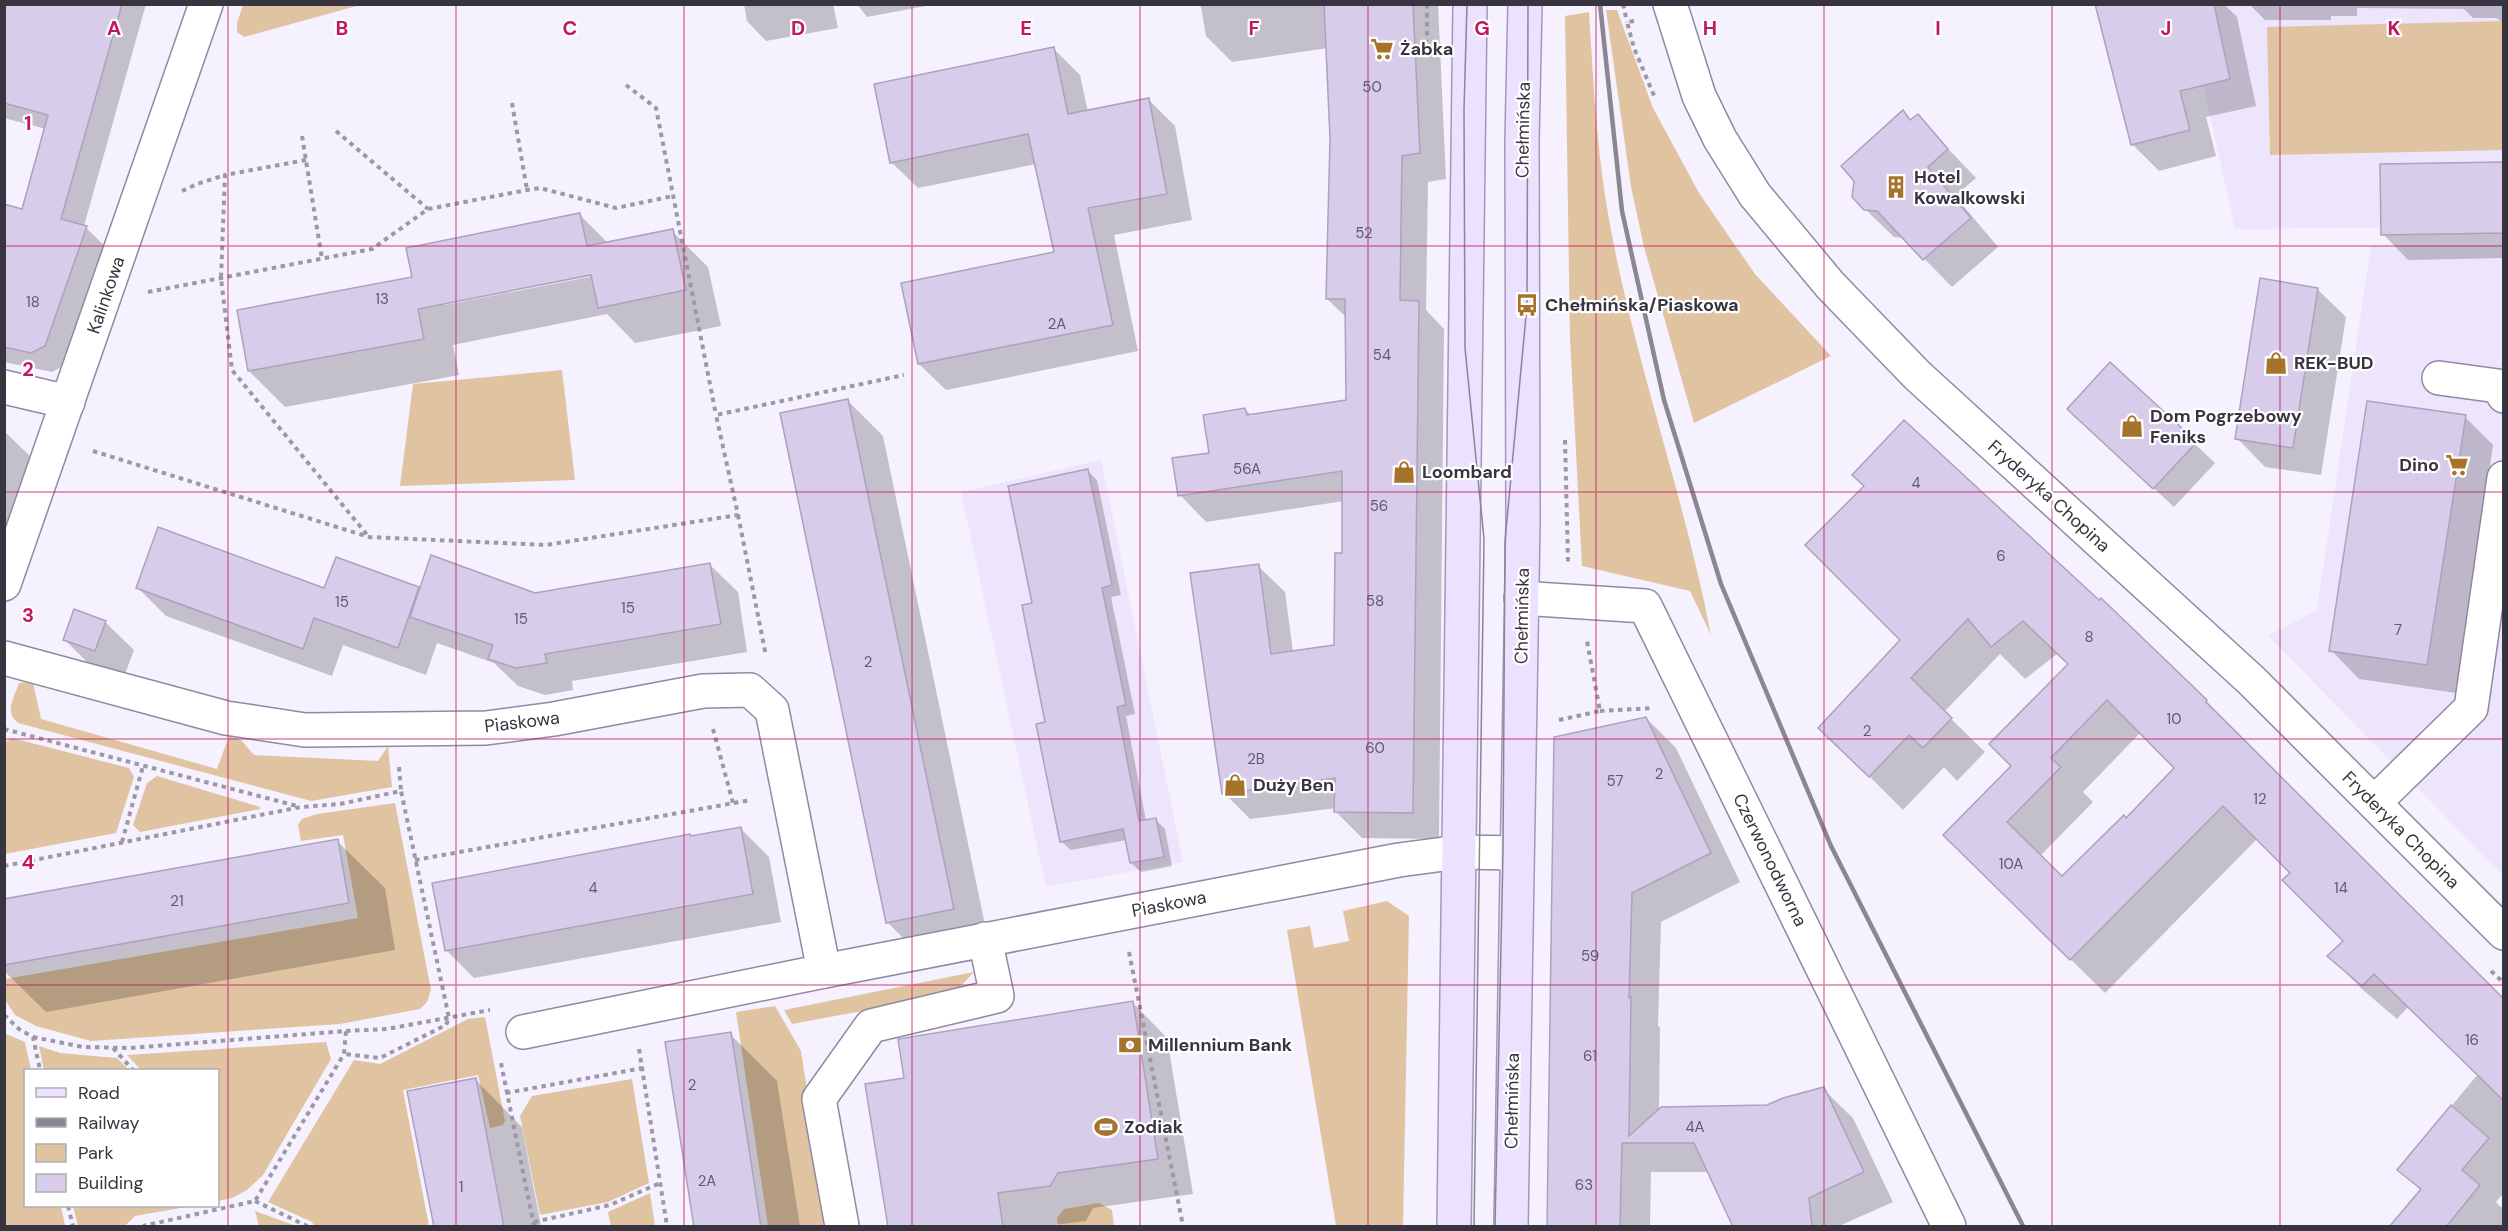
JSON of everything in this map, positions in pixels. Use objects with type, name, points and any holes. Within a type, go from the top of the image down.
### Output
[{"type":"main road","points":[[1454,1227],[1470,4]]},
{"type":"main road","name":"Chełmińska","points":[[1511,1227],[1521,598],[1522,141],[1525,4]]},
{"type":"street","name":"Kalinkowa","points":[[4,584],[206,4]]},
{"type":"street","name":"Fryderyka Chopina","points":[[1670,4],[1698,96],[1720,139],[1755,195],[1830,285],[1917,375],[2252,681],[2504,933]]},
{"type":"street","points":[[2439,378],[2498,386],[2504,396]]},
{"type":"street","points":[[4,387],[68,402]]},
{"type":"street","points":[[2374,803],[2471,708],[2504,478]]},
{"type":"street","name":"Czerwonodworna","points":[[1521,598],[1645,606],[1949,1227]]},
{"type":"street","name":"Piaskowa","points":[[4,658],[226,718],[305,730],[486,728],[554,719],[704,691],[750,690]]},
{"type":"street","points":[[750,690],[772,710],[824,970]]},
{"type":"street","name":"Piaskowa","points":[[523,1032],[824,970],[1399,860],[1459,852],[1516,853]]},
{"type":"street","points":[[842,1227],[819,1099],[871,1026],[997,996],[985,939]]},
{"type":"path","points":[[1623,4],[1627,22]]},
{"type":"path","points":[[626,85],[656,108],[768,666],[750,690]]},
{"type":"path","points":[[512,103],[527,190]]},
{"type":"path","points":[[336,131],[428,209]]},
{"type":"path","points":[[302,136],[322,259]]},
{"type":"path","points":[[182,192],[197,184],[225,175],[306,160]]},
{"type":"path","points":[[225,175],[221,278],[232,370],[369,537]]},
{"type":"path","points":[[147,292],[372,249],[428,209],[527,190],[540,188],[616,208],[674,196]]},
{"type":"path","points":[[716,415],[904,375]]},
{"type":"path","points":[[87,460],[91,450],[369,537],[546,545],[738,515]]},
{"type":"path","points":[[704,691],[733,804]]},
{"type":"path","points":[[4,729],[301,807]]},
{"type":"path","points":[[122,842],[143,766]]},
{"type":"path","points":[[4,866],[301,807],[340,804],[401,791],[448,1018],[446,1025],[380,1058],[344,1054]]},
{"type":"path","points":[[415,860],[753,800],[755,811]]},
{"type":"path","points":[[1121,913],[1183,1227]]},
{"type":"path","points":[[4,1015],[19,1029],[33,1037],[83,1047],[387,1029],[425,1022]]},
{"type":"path","points":[[255,1201],[344,1054],[346,1031]]},
{"type":"path","points":[[33,1037],[40,1069]]},
{"type":"path","points":[[112,1047],[131,1069]]},
{"type":"path","points":[[660,1183],[610,1205],[534,1224],[506,1093],[643,1068],[667,1227]]},
{"type":"path","points":[[143,1227],[255,1201],[307,1227]]},
{"type":"path","points":[[68,1207],[73,1227]]},
{"type":"shaded area","points":[[2186,5],[2503,5],[2503,227],[2235,229]]},
{"type":"shaded area","points":[[2371,245],[2503,245],[2502,874],[2268,636],[2317,610]]},
{"type":"shaded area","points":[[1101,460],[1183,862],[1046,887],[961,492]]},
{"type":"green space","points":[[243,4],[360,5],[244,37],[237,32],[237,23]]},
{"type":"green space","points":[[1606,10],[1617,10],[1653,108],[1699,193],[1755,274],[1831,356],[1694,423],[1644,247],[1631,187]]},
{"type":"green space","points":[[1589,12],[1600,155],[1616,257],[1642,365],[1686,526],[1711,635],[1690,591],[1582,566],[1570,338],[1565,16]]},
{"type":"green space","points":[[2503,21],[2503,150],[2270,155],[2267,27]]},
{"type":"green space","points":[[562,370],[575,480],[400,486],[413,384]]},
{"type":"green space","points":[[33,682],[41,719],[217,769],[229,736],[241,740],[254,755],[378,761],[388,746],[392,787],[311,801],[18,723],[12,714],[13,699],[19,683]]},
{"type":"green space","points":[[12,738],[129,768],[134,777],[116,833],[5,854],[5,742]]},
{"type":"green space","points":[[157,776],[260,807],[260,809],[140,832],[133,825],[147,783]]},
{"type":"green space","points":[[395,803],[431,990],[427,1002],[420,1009],[340,1024],[91,1041],[36,1026],[15,1015],[5,1000],[5,979],[358,918],[343,835],[301,841],[298,825],[302,819],[317,814]]},
{"type":"green space","points":[[1387,901],[1409,916],[1403,1226],[1336,1226],[1287,930],[1310,926],[1314,948],[1349,941],[1343,911]]},
{"type":"green space","points":[[974,972],[953,994],[792,1024],[784,1010]]},
{"type":"green space","points":[[775,1006],[801,1051],[828,1226],[768,1226],[736,1012]]},
{"type":"green space","points":[[485,1017],[505,1121],[503,1125],[490,1128],[478,1075],[403,1090],[429,1226],[314,1226],[312,1222],[268,1202],[354,1060],[380,1064],[468,1019]]},
{"type":"green space","points":[[4,1033],[25,1042],[31,1069],[24,1069],[24,1207],[61,1207],[65,1226],[5,1226]]},
{"type":"green space","points":[[326,1042],[331,1059],[263,1175],[247,1190],[232,1198],[219,1201],[219,1069],[140,1069],[127,1055]]},
{"type":"green space","points":[[39,1046],[60,1053],[117,1058],[128,1069],[44,1069]]},
{"type":"green space","points":[[632,1079],[649,1183],[608,1202],[540,1215],[520,1116],[532,1096]]},
{"type":"green space","points":[[650,1193],[655,1226],[611,1226],[608,1212]]},
{"type":"green space","points":[[1099,1203],[1112,1210],[1114,1226],[1058,1226],[1057,1218],[1064,1209]]},
{"type":"green space","points":[[73,1207],[186,1207],[135,1216],[125,1226],[78,1226]]},
{"type":"green space","points":[[255,1211],[296,1226],[259,1226]]},
{"type":"building","points":[[4,4],[122,4],[61,219],[87,226],[45,346],[31,353],[4,347],[4,204],[22,209],[48,115],[4,103]]},
{"type":"building","points":[[1324,4],[1413,4],[1420,153],[1402,156],[1400,300],[1419,301],[1413,813],[1334,812],[1335,778],[1222,794],[1190,573],[1259,564],[1271,654],[1334,645],[1335,553],[1342,553],[1342,471],[1178,496],[1172,458],[1209,453],[1203,415],[1245,408],[1247,415],[1346,400],[1345,299],[1326,299],[1330,138]]},
{"type":"building","points":[[2095,4],[2214,4],[2230,79],[2180,91],[2190,130],[2131,145]]},
{"type":"building","points":[[1054,47],[1068,114],[1149,98],[1167,194],[1088,208],[1113,325],[918,364],[901,283],[1054,252],[1028,134],[890,163],[874,84]]},
{"type":"building","name":"Hotel Kowalkowski","points":[[1903,110],[1910,120],[1918,114],[1948,149],[1928,167],[1971,218],[1923,260],[1877,211],[1864,210],[1852,197],[1854,181],[1841,166]]},
{"type":"building","points":[[2504,162],[2504,233],[2381,235],[2380,164]]},
{"type":"building","points":[[580,213],[587,246],[673,229],[686,290],[598,308],[591,275],[418,309],[424,339],[248,371],[237,310],[412,277],[406,248]]},
{"type":"building","name":"REK-BUD","points":[[2260,278],[2318,288],[2293,448],[2235,439]]},
{"type":"building","name":"Dom Pogrzebowy Feniks","points":[[2110,362],[2197,442],[2153,489],[2067,409]]},
{"type":"building","points":[[848,399],[954,909],[886,923],[780,413]]},
{"type":"building","points":[[2367,401],[2466,415],[2427,665],[2329,651]]},
{"type":"building","points":[[1904,420],[2099,600],[2101,598],[2207,700],[2206,702],[2504,999],[2504,1101],[2374,974],[2362,986],[2327,956],[2343,941],[2282,880],[2290,873],[2223,806],[2070,960],[1943,835],[2011,766],[1989,744],[2068,664],[2023,621],[1991,647],[1968,619],[1911,678],[1952,718],[1923,748],[1909,735],[1869,777],[1818,728],[1900,640],[1805,545],[1864,486],[1852,475]],"holes":[[[2107,700],[2174,768],[2126,818],[2124,815],[2062,876],[2007,822],[2061,767],[2051,758]]]},
{"type":"building","points":[[1088,469],[1112,585],[1102,588],[1126,705],[1117,707],[1128,765],[1139,821],[1156,818],[1164,857],[1130,863],[1123,829],[1060,842],[1036,724],[1045,722],[1022,605],[1032,603],[1008,486]]},
{"type":"building","points":[[158,527],[324,588],[336,557],[419,587],[398,648],[314,618],[303,649],[136,588]]},
{"type":"building","points":[[431,555],[535,593],[710,563],[721,624],[545,654],[547,663],[516,668],[488,659],[493,645],[410,617]]},
{"type":"building","points":[[74,609],[106,621],[95,651],[63,640]]},
{"type":"building","points":[[1646,717],[1711,853],[1632,893],[1629,1136],[1661,1107],[1767,1105],[1783,1098],[1824,1087],[1864,1172],[1809,1198],[1812,1227],[1733,1227],[1694,1143],[1622,1143],[1620,1227],[1547,1227],[1554,737]]},
{"type":"building","points":[[741,827],[753,894],[445,951],[432,883],[690,834],[691,836]]},
{"type":"building","points":[[338,839],[349,903],[4,965],[4,899]]},
{"type":"building","points":[[1133,1001],[1158,1159],[1058,1173],[1050,1186],[998,1193],[1003,1227],[888,1227],[865,1084],[904,1078],[898,1039]]},
{"type":"building","points":[[731,1032],[761,1227],[694,1227],[665,1042]]},
{"type":"building","points":[[476,1078],[504,1227],[434,1227],[407,1091]]},
{"type":"building","points":[[2451,1105],[2489,1138],[2462,1170],[2480,1185],[2446,1227],[2389,1227],[2421,1189],[2397,1170]]},
{"type":"tram line","points":[[1467,4],[1464,110],[1465,348],[1484,539],[1474,1226]]},
{"type":"tram line","points":[[1495,1226],[1503,853],[1505,541],[1527,305],[1528,4]]},
{"type":"railway","points":[[1600,4],[1622,211],[1664,400],[1721,584],[1831,846],[2023,1226]]},
{"type":"place","name":"Żabka","points":[[1382,49]]},
{"type":"place","name":"Hotel Kowalkowski","points":[[1896,187]]},
{"type":"place","name":"Chełmińska/Piaskowa","points":[[1527,305]]},
{"type":"place","name":"REK-BUD","points":[[2276,363]]},
{"type":"place","name":"Dom Pogrzebowy Feniks","points":[[2132,426]]},
{"type":"place","name":"Dino","points":[[2457,465]]},
{"type":"place","name":"Loombard","points":[[1404,472]]},
{"type":"place","name":"Duży Ben","points":[[1235,785]]},
{"type":"place","name":"Millennium Bank","points":[[1130,1045]]},
{"type":"place","name":"Zodiak","points":[[1106,1127]]}]
